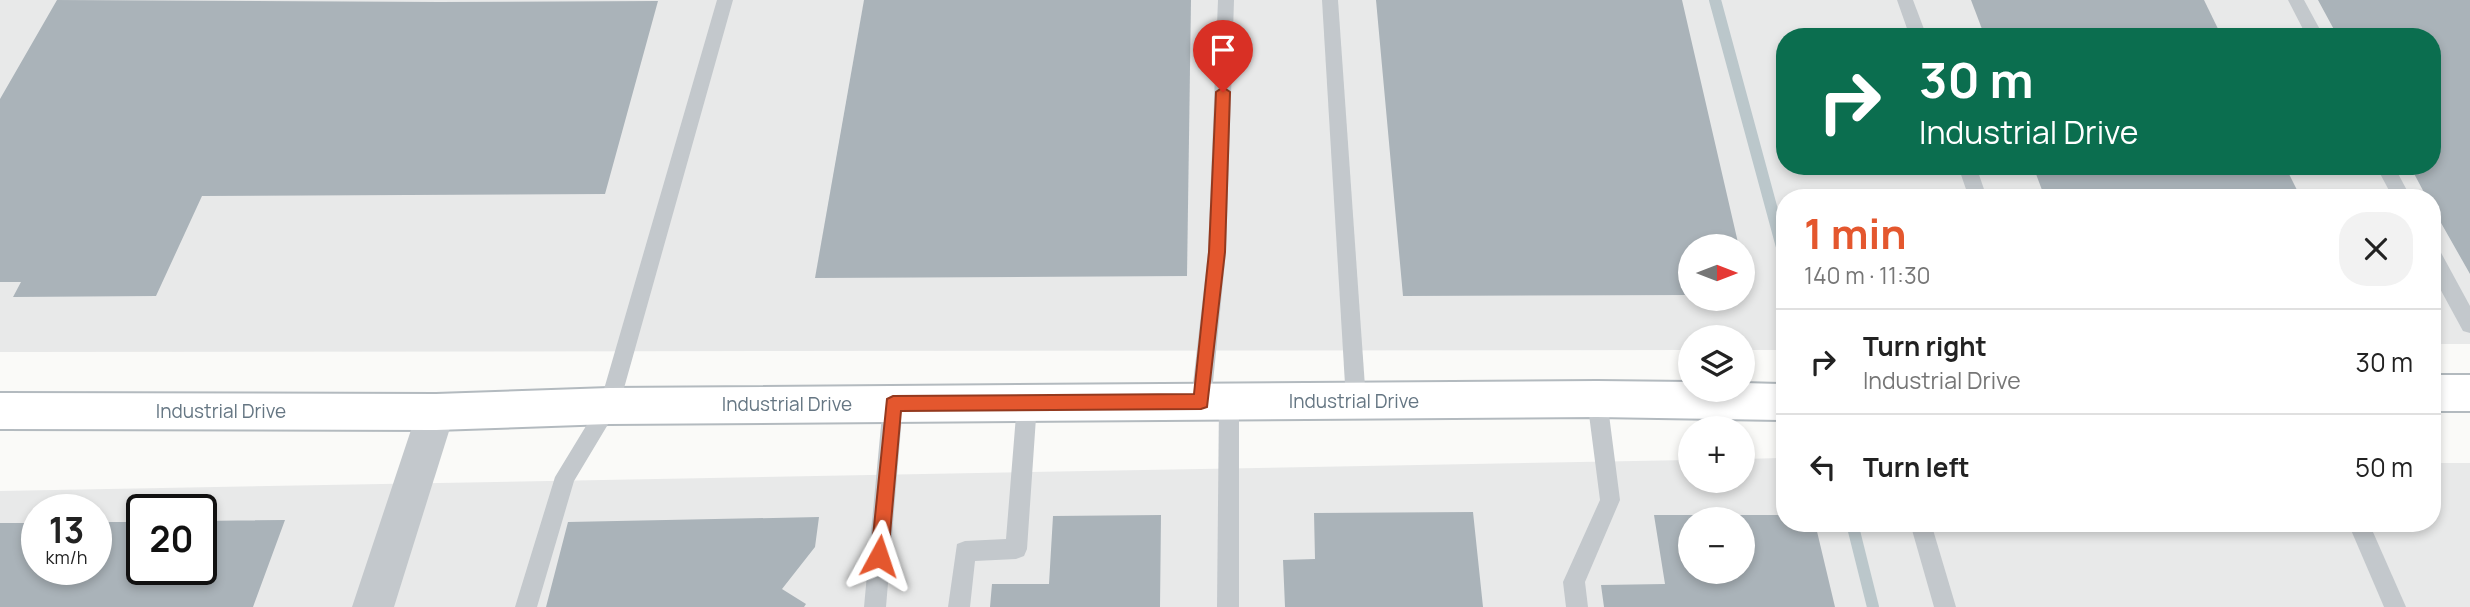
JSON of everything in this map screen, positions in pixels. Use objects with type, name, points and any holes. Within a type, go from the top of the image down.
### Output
[{"type":"street","points":[[2441,393],[2470,393]]},
{"type":"street","name":"Industrial Drive","points":[[2,414],[436,412],[609,406],[1597,399],[1776,402]]},
{"type":"street","points":[[373,607],[436,412]]},
{"type":"lane","points":[[526,607],[565,477],[609,406],[725,0]]},
{"type":"lane","points":[[1226,0],[1217,252],[1215,402],[1227,607]]},
{"type":"lane","points":[[1329,0],[1356,401]]},
{"type":"lane","points":[[1905,0],[1916,28]]},
{"type":"lane","points":[[2296,0],[2311,28]]},
{"type":"lane","points":[[2441,272],[2470,325]]},
{"type":"lane","points":[[1577,607],[1574,582],[1609,500],[1597,399]]},
{"type":"lane","points":[[959,607],[965,551],[1016,549],[1027,403]]},
{"type":"lane","points":[[875,607],[893,404]]},
{"type":"lane","points":[[1923,532],[1945,607]]},
{"type":"lane","points":[[2362,532],[2395,607]]},
{"type":"shaded area","points":[[0,0],[2470,0],[2470,344],[2441,344],[2441,189],[1776,189],[1776,350],[1755,350],[1755,325],[1678,325],[1678,350],[0,352]]},
{"type":"shaded area","points":[[1776,458],[1776,532],[2441,532],[2441,463],[2470,463],[2470,607],[0,607],[0,491],[1678,460],[1678,493],[1755,493],[1755,459]]},
{"type":"building","points":[[57,0],[658,1],[605,194],[202,196],[156,296],[13,297],[21,282],[0,282],[0,99]]},
{"type":"building","points":[[864,0],[1191,0],[1187,276],[815,278]]},
{"type":"building","points":[[1376,0],[1682,0],[1736,234],[1678,234],[1678,295],[1403,296]]},
{"type":"building","points":[[1971,0],[2204,0],[2218,28],[1982,28]]},
{"type":"building","points":[[2318,0],[2470,0],[2470,274],[2441,223],[2441,189],[2422,189],[2415,175],[2441,175],[2441,28],[2333,28]]},
{"type":"building","points":[[2036,175],[2290,175],[2296,189],[2042,189]]},
{"type":"building","points":[[1473,512],[1483,607],[1285,607],[1283,560],[1315,559],[1314,513]]},
{"type":"building","points":[[1161,515],[1160,607],[990,607],[992,584],[1049,584],[1053,516]]},
{"type":"building","points":[[1654,515],[1678,515],[1678,584],[1755,584],[1755,515],[1776,515],[1776,532],[1817,532],[1835,607],[1604,607],[1601,585],[1665,584]]},
{"type":"building","points":[[819,517],[815,547],[782,589],[806,604],[804,607],[546,607],[568,522]]},
{"type":"building","points":[[285,520],[253,607],[0,607],[0,523],[21,523],[21,585],[112,585],[112,522],[126,522],[126,585],[217,585],[217,521]]},
{"type":"waterway","points":[[1715,0],[1776,225]]},
{"type":"waterway","points":[[1854,532],[1873,607]]},
{"type":"route","points":[[879,556],[893,404],[1201,402],[1217,252],[1223,92]]}]
